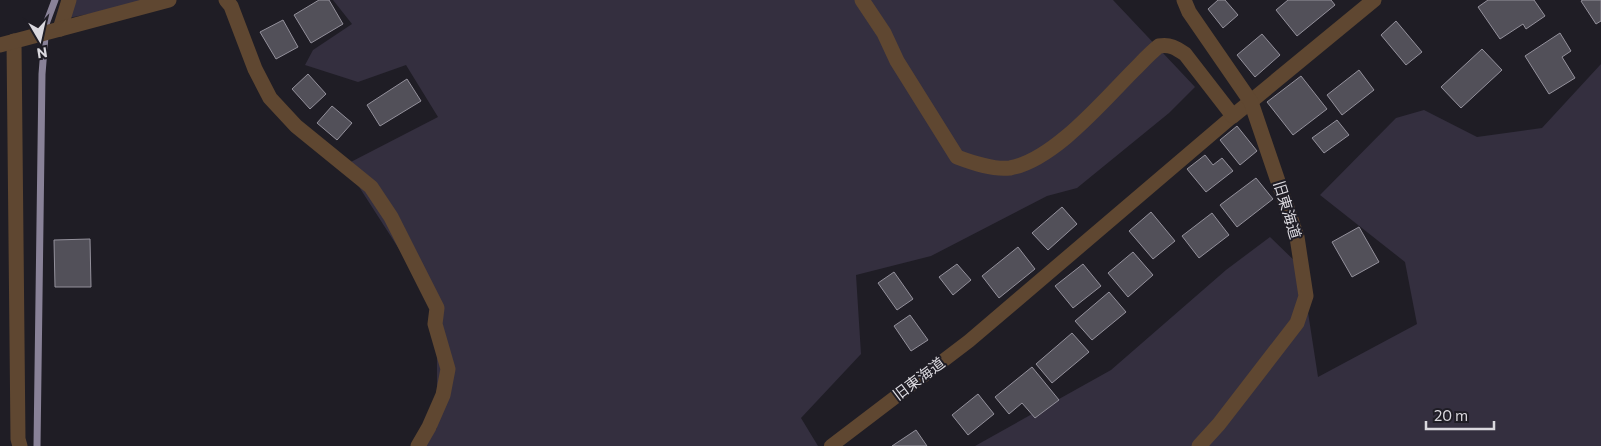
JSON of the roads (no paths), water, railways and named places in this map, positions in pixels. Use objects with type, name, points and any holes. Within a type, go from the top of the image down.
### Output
[{"type":"street","points":[[60,29],[69,0]]},
{"type":"street","points":[[20,446],[18,439],[7,43],[169,0]]},
{"type":"street","points":[[226,0],[231,6],[255,69],[270,98],[296,126],[371,187],[392,217],[437,308],[435,324],[448,369],[442,395],[429,427],[418,446]]},
{"type":"street","points":[[862,0],[884,32],[897,61],[958,157],[974,164],[1000,168],[1009,168],[1026,163],[1062,141],[1159,46],[1168,45],[1185,54],[1233,116],[1374,0]]},
{"type":"street","name":"旧東海道","points":[[1184,0],[1189,12],[1251,102],[1297,237],[1306,296],[1297,323],[1200,446]]},
{"type":"lane","name":"旧東海道","points":[[831,446],[969,341],[1233,116]]},
{"type":"waterway","points":[[37,446],[42,74],[46,24],[55,0]]}]
